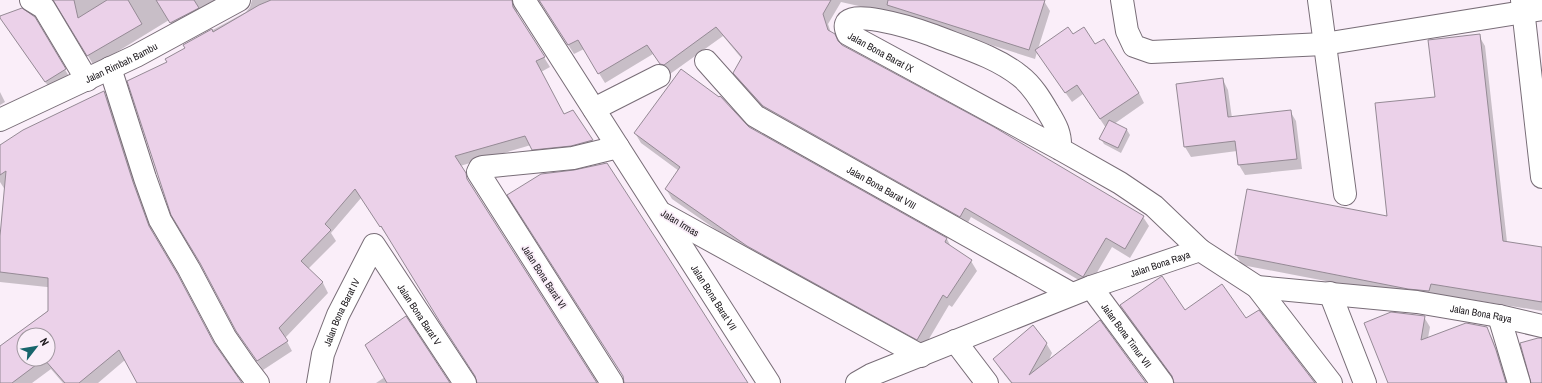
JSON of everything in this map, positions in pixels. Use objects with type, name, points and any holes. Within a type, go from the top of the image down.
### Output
[{"type":"street","points":[[31,0],[44,8],[87,80]]},
{"type":"street","name":"Jalan Rimbah Bambu","points":[[0,120],[136,56],[239,0]]},
{"type":"street","name":"Jalan Irmas","points":[[524,0],[660,212],[921,356]]},
{"type":"street","points":[[1122,0],[1127,31],[1134,46],[1151,52],[1324,44],[1529,7],[1542,177]]},
{"type":"street","points":[[1319,0],[1345,194]]},
{"type":"street","name":"Jalan Bona Barat IX","points":[[1060,148],[1061,137],[1041,100],[1021,77],[997,60],[911,27],[862,16],[851,17],[848,20],[846,27],[848,34],[1060,148],[1120,183],[1154,206],[1200,250]]},
{"type":"street","name":"Jalan Bona Barat VIII","points":[[706,61],[755,116],[1082,290]]},
{"type":"street","points":[[110,68],[160,220],[189,269],[225,337],[244,366],[258,383]]},
{"type":"street","points":[[594,109],[659,76]]},
{"type":"street","name":"Jalan Bona Barat VI","points":[[612,383],[478,172],[483,167],[573,158],[618,147]]},
{"type":"street","name":"Jalan Bona Barat VII","points":[[660,212],[769,383]]},
{"type":"street","name":"Jalan Bona Barat IV","points":[[318,383],[323,354],[338,315],[374,244]]},
{"type":"street","name":"Jalan Bona Barat V","points":[[374,244],[465,383]]},
{"type":"street","name":"Jalan Bona Raya","points":[[857,383],[955,341],[1082,290],[1200,250],[1258,287],[1417,302],[1499,316],[1542,326]]},
{"type":"street","points":[[1258,287],[1330,383]]},
{"type":"street","name":"Jalan Bona Timur VII","points":[[1082,290],[1162,383]]},
{"type":"street","points":[[1330,294],[1365,383]]},
{"type":"street","points":[[1499,316],[1519,383]]},
{"type":"street","points":[[955,341],[986,383]]},
{"type":"building","points":[[53,0],[74,0],[78,18],[107,0],[128,0],[142,24],[87,56]]},
{"type":"building","points":[[156,0],[194,0],[199,8],[170,23]]},
{"type":"building","points":[[271,0],[512,0],[513,7],[545,57],[536,61],[564,114],[573,110],[593,140],[571,146],[532,150],[525,136],[455,156],[466,173],[467,179],[597,383],[477,383],[475,376],[381,226],[380,227],[355,189],[325,224],[331,230],[301,261],[323,282],[279,328],[288,341],[257,361],[236,331],[200,263],[171,215],[127,81],[167,62],[165,59],[185,48],[183,45],[212,29],[213,32],[259,5]]},
{"type":"building","points":[[539,0],[831,0],[823,14],[828,30],[835,34],[838,41],[842,45],[994,127],[1144,216],[1125,249],[1106,238],[1083,277],[965,208],[960,217],[763,106],[733,73],[742,57],[716,27],[664,65],[660,64],[647,45],[598,74],[578,40],[568,45]]},
{"type":"building","points":[[888,0],[1045,0],[1029,50],[887,5]]},
{"type":"building","points":[[22,8],[35,17],[66,69],[45,82],[0,18],[0,16]]},
{"type":"building","points":[[1068,27],[1073,34],[1084,27],[1095,44],[1104,39],[1139,93],[1100,119],[1077,85],[1065,93],[1035,50]]},
{"type":"building","points":[[1480,34],[1503,241],[1542,247],[1542,302],[1431,284],[1429,291],[1408,289],[1235,255],[1247,189],[1387,216],[1375,103],[1435,97],[1428,40]]},
{"type":"building","points":[[681,69],[719,97],[720,96],[749,127],[947,238],[945,242],[972,260],[947,298],[943,295],[917,340],[747,246],[665,189],[680,167],[634,133]]},
{"type":"building","points":[[1223,78],[1228,117],[1291,110],[1297,159],[1238,165],[1235,141],[1184,147],[1176,84]]},
{"type":"building","points":[[104,91],[133,182],[149,226],[178,275],[214,343],[242,383],[137,383],[119,350],[79,383],[65,383],[51,367],[56,367],[56,327],[26,327],[48,311],[48,278],[0,272],[0,236],[6,171],[0,175],[0,145],[23,130]]},
{"type":"building","points":[[1109,120],[1127,129],[1118,148],[1099,139]]},
{"type":"building","points":[[607,163],[748,383],[624,383],[623,376],[507,195],[541,174],[574,170]]},
{"type":"building","points":[[1162,276],[1185,310],[1222,284],[1246,318],[1259,310],[1315,383],[1174,383],[1172,376],[1120,305]]},
{"type":"building","points":[[1391,312],[1425,316],[1421,340],[1466,323],[1487,327],[1506,383],[1388,383],[1364,323]]},
{"type":"building","points":[[406,316],[450,383],[387,383],[365,345]]},
{"type":"building","points":[[1100,320],[1146,383],[1012,383],[993,359],[1033,325],[1047,343],[1029,375]]},
{"type":"building","points":[[16,334],[16,367],[33,367],[12,383],[0,383],[0,346]]},
{"type":"building","points":[[1542,338],[1542,383],[1531,383],[1520,343]]}]
